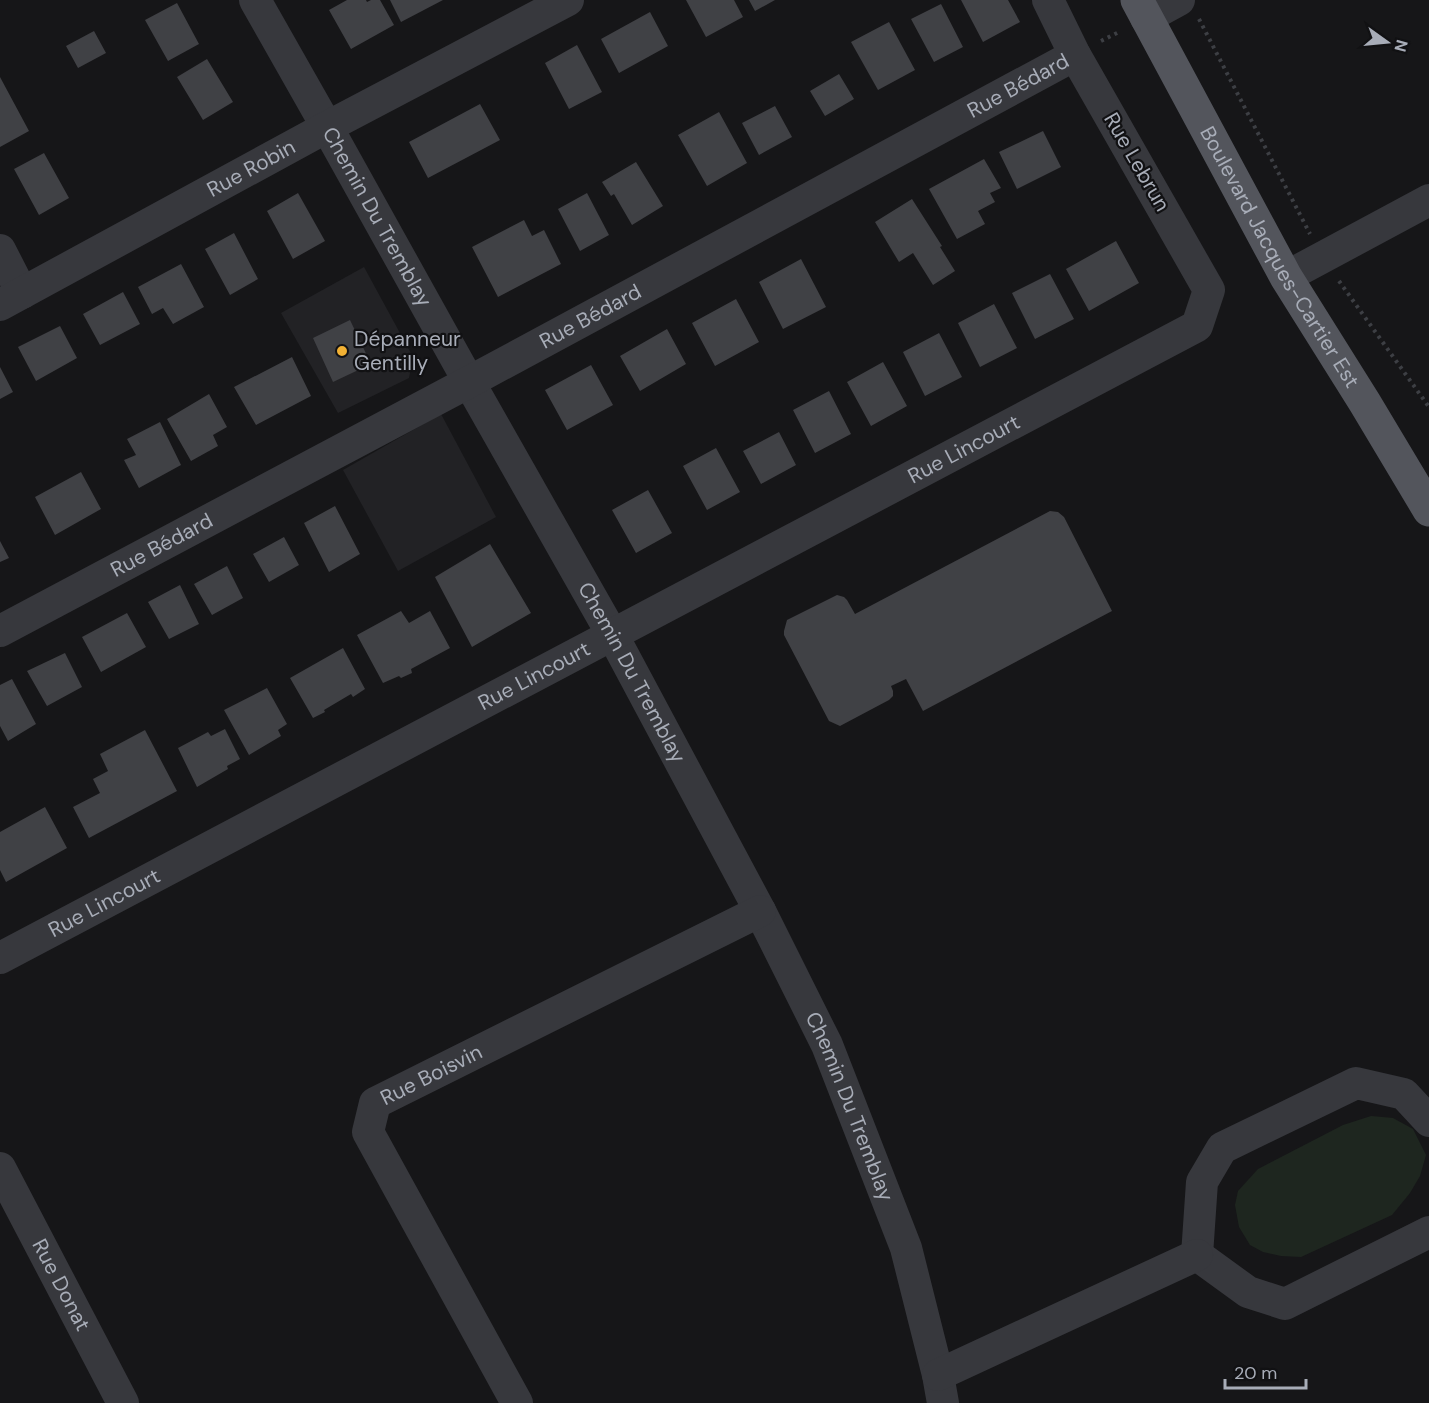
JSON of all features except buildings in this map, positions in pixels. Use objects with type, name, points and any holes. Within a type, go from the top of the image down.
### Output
[{"type":"main road","name":"Boulevard Jacques-Cartier Est","points":[[1141,9],[1286,277],[1429,510]]},
{"type":"street","name":"Chemin Du Tremblay","points":[[255,0],[612,634],[760,911],[827,1045],[906,1248],[940,1389],[1197,1255]]},
{"type":"street","name":"Rue Robin","points":[[11,299],[327,127],[568,0]]},
{"type":"street","name":"Rue Lebrun","points":[[1048,0],[1075,55],[1209,290],[1197,326]]},
{"type":"street","points":[[1141,9],[1187,6]]},
{"type":"street","name":"Rue Bédard","points":[[0,631],[469,382],[1075,55]]},
{"type":"street","points":[[1286,277],[1429,200]]},
{"type":"street","points":[[0,250],[11,299]]},
{"type":"street","name":"Rue Lincourt","points":[[0,958],[1197,326]]},
{"type":"street","name":"Rue Boisvin","points":[[517,1403],[368,1132],[375,1103],[760,911]]},
{"type":"street","points":[[1429,1121],[1404,1094],[1356,1083],[1222,1148],[1202,1182],[1197,1255],[1248,1292],[1285,1304],[1429,1232]]},
{"type":"street","name":"Rue Donat","points":[[0,1168],[123,1403]]},
{"type":"path","name":"Boulevard Jacques-Cartier Est","points":[[1187,6],[1322,257],[1429,407]]},
{"type":"path","name":"Rue Bédard","points":[[1075,55],[1141,9]]},
{"type":"shaded area","points":[[364,267],[413,357],[409,378],[338,413],[281,313]]},
{"type":"shaded area","points":[[441,414],[496,517],[398,571],[343,470]]},
{"type":"shaded area","points":[[1371,1116],[1393,1118],[1413,1129],[1426,1155],[1420,1176],[1392,1215],[1301,1257],[1263,1252],[1250,1245],[1239,1227],[1235,1205],[1238,1191],[1258,1169],[1343,1125]]},
{"type":"place","name":"Dépanneur Gentilly","points":[[342,351]]}]
